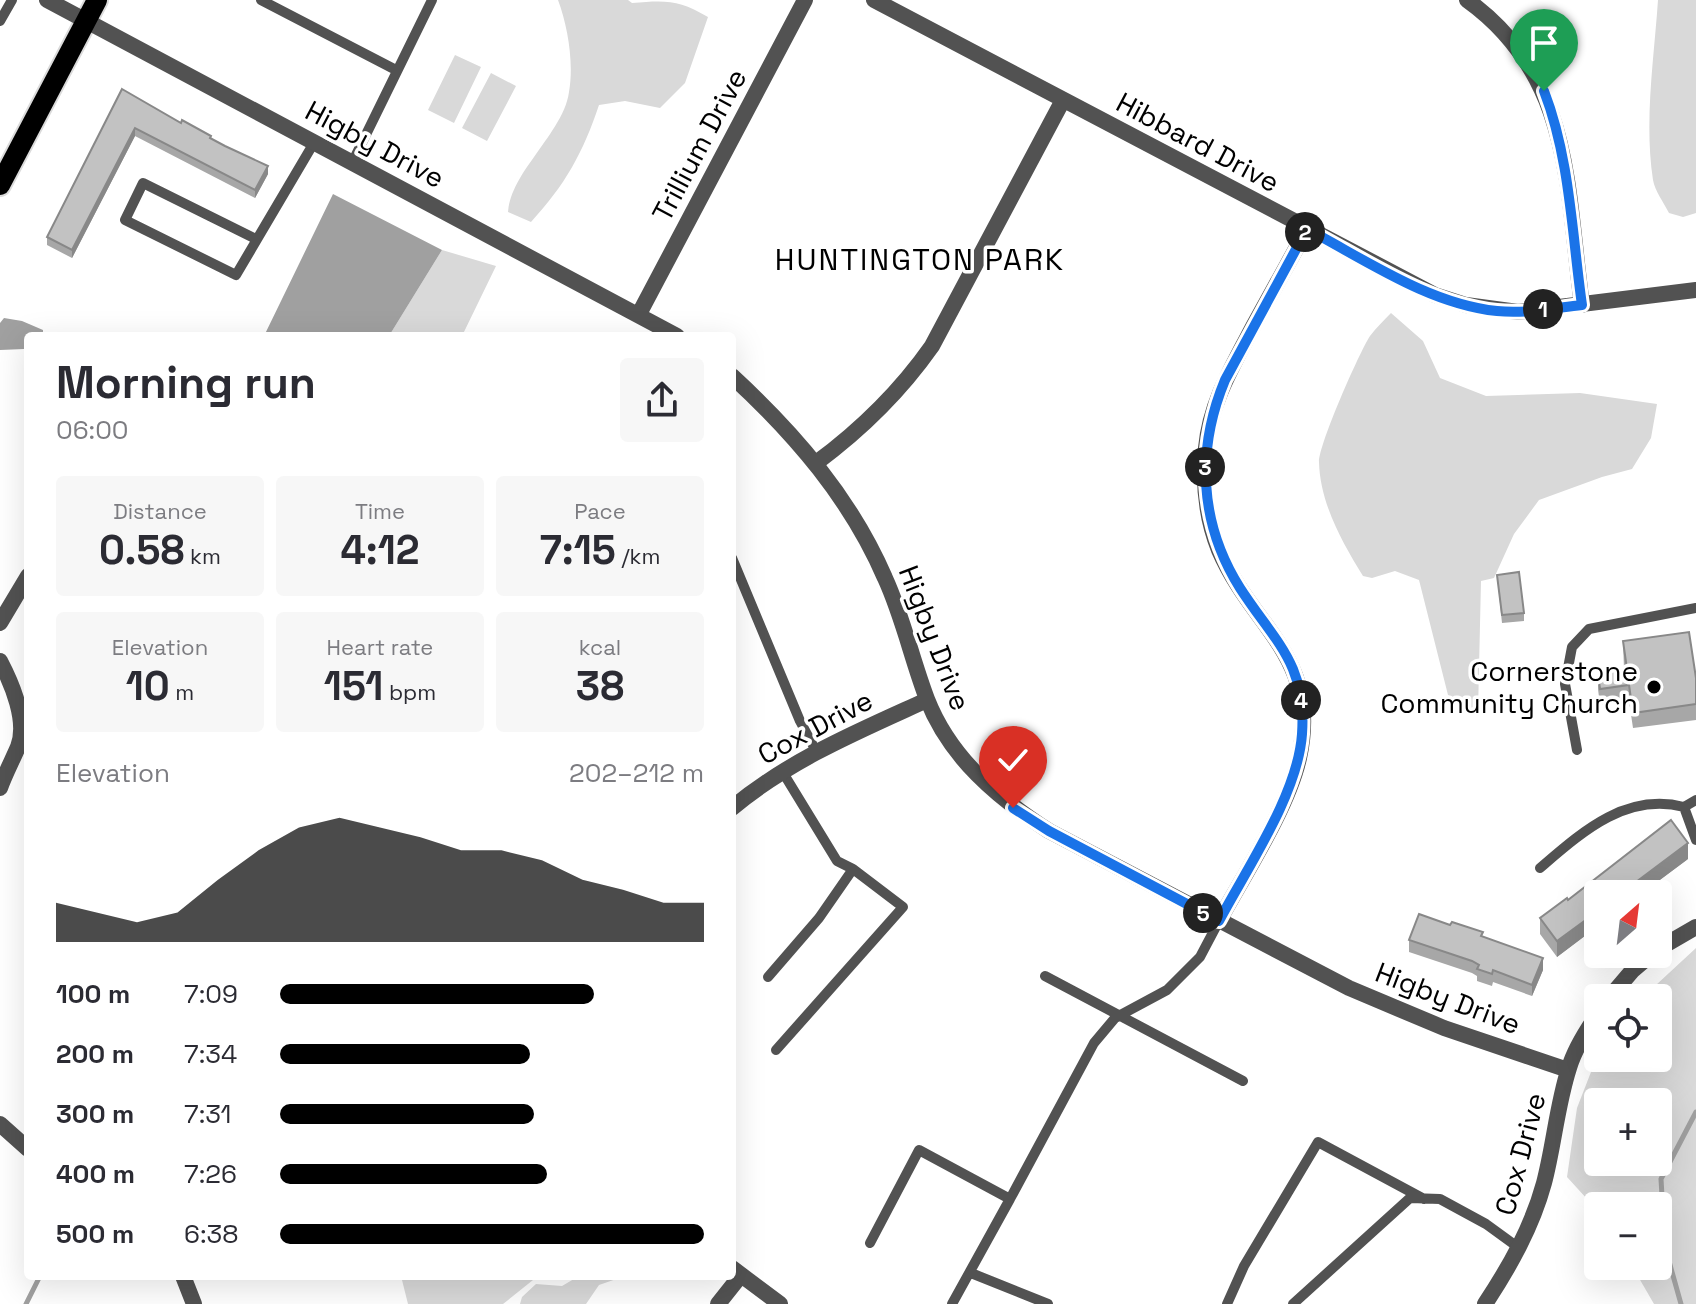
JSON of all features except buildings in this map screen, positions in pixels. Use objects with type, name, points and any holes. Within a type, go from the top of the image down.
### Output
[{"type":"main road","points":[[0,185],[97,0]]},
{"type":"street","name":"Higby Drive","points":[[47,0],[670,332]]},
{"type":"street","name":"Trillium Drive","points":[[639,314],[805,0]]},
{"type":"street","name":"Hibbard Drive","points":[[874,0],[1417,287],[1466,305],[1518,312],[1696,290]]},
{"type":"street","points":[[1467,0],[1500,27],[1520,50],[1536,75],[1552,111],[1564,171],[1582,305]]},
{"type":"street","points":[[816,463],[873,417],[912,375],[932,346],[1063,100]]},
{"type":"street","points":[[1219,921],[1283,802],[1299,756],[1303,722],[1300,691],[1285,652],[1241,589],[1219,549],[1207,504],[1205,451],[1211,418],[1225,380],[1307,229]]},
{"type":"street","name":"Higby Drive","points":[[736,380],[768,409],[816,463],[863,534],[885,577],[927,700],[963,759],[984,783],[1013,808],[1049,831],[1315,972],[1392,1007],[1568,1070]]},
{"type":"street","points":[[0,623],[24,583]]},
{"type":"street","points":[[0,661],[9,681],[20,724],[19,744],[0,788]]},
{"type":"street","name":"Cox Drive","points":[[736,805],[782,771],[816,751],[927,700]]},
{"type":"street","points":[[1672,941],[1696,927]]},
{"type":"street","points":[[1621,984],[1636,968]]},
{"type":"street","name":"Cox Drive","points":[[1485,1304],[1519,1248],[1544,1184],[1568,1070],[1584,1035]]},
{"type":"street","points":[[0,1124],[24,1145]]},
{"type":"street","points":[[737,1271],[780,1304]]},
{"type":"street","points":[[185,1280],[194,1304]]},
{"type":"street","points":[[718,1304],[732,1280]]},
{"type":"lane","points":[[0,21],[12,0]]},
{"type":"lane","points":[[261,0],[396,70]]},
{"type":"lane","points":[[353,161],[432,0]]},
{"type":"lane","points":[[256,239],[143,183],[125,220],[236,275],[315,141]]},
{"type":"lane","points":[[736,568],[800,721],[816,751]]},
{"type":"lane","points":[[1577,750],[1565,684],[1572,647],[1589,629],[1696,608]]},
{"type":"lane","points":[[776,1050],[903,907],[853,869],[837,861],[782,771]]},
{"type":"lane","points":[[1540,868],[1571,841],[1621,809],[1663,802],[1684,807],[1696,800]]},
{"type":"lane","points":[[1684,807],[1696,840]]},
{"type":"lane","points":[[768,977],[819,918],[853,869]]},
{"type":"lane","points":[[952,1304],[1094,1043],[1118,1016],[1167,990],[1200,957],[1219,921]]},
{"type":"lane","points":[[1045,976],[1243,1081]]},
{"type":"lane","points":[[1227,1304],[1244,1266],[1318,1142],[1424,1199]]},
{"type":"lane","points":[[870,1243],[919,1150],[1010,1199]]},
{"type":"lane","points":[[1293,1304],[1410,1198],[1440,1199],[1486,1224],[1519,1248]]},
{"type":"lane","points":[[971,1273],[1048,1304]]},
{"type":"shaded area","points":[[558,0],[672,2],[708,17],[685,83],[660,108],[625,101],[599,105],[572,168],[531,222],[508,212],[517,183],[555,126],[567,101],[570,57]]},
{"type":"shaded area","points":[[1658,0],[1696,0],[1696,213],[1683,217],[1669,213],[1653,180],[1650,158],[1652,67]]},
{"type":"shaded area","points":[[455,55],[481,67],[454,123],[428,110]]},
{"type":"shaded area","points":[[491,73],[516,86],[487,141],[462,128]]},
{"type":"shaded area","points":[[333,194],[442,250],[391,332],[266,332]]},
{"type":"shaded area","points":[[442,250],[496,266],[464,332],[391,332]]},
{"type":"shaded area","points":[[1391,313],[1423,341],[1440,378],[1486,396],[1580,393],[1657,404],[1651,438],[1632,469],[1539,500],[1514,534],[1494,578],[1481,581],[1478,712],[1448,695],[1419,580],[1395,571],[1372,578],[1363,576],[1340,536],[1323,492],[1319,462],[1332,419],[1372,333]]},
{"type":"shaded area","points":[[4,318],[22,321],[43,332],[24,332],[24,349],[0,350],[0,323]]},
{"type":"shaded area","points":[[1696,948],[1696,1304],[1654,1304],[1640,1280],[1672,1280],[1672,1192],[1584,1192],[1584,1196],[1567,1177],[1577,1108],[1584,1090],[1584,1176],[1672,1176],[1672,1088],[1585,1088],[1591,1072],[1672,1072],[1672,984],[1657,984]]},
{"type":"shaded area","points":[[402,1280],[533,1280],[503,1304],[408,1304]]},
{"type":"shaded area","points":[[572,1280],[613,1280],[599,1285],[586,1304],[520,1304],[522,1297],[536,1284],[562,1286]]},
{"type":"waterway","points":[[1681,1304],[1665,1247],[1661,1179],[1696,1112]]},
{"type":"waterway","points":[[26,1304],[38,1280]]},
{"type":"place","name":"Cornerstone Community Church","points":[[1654,687]]},
{"type":"district","name":"HUNTINGTON PARK","points":[[920,260]]},
{"type":"route","points":[[1013,808],[1049,831],[1219,921],[1283,802],[1296,771],[1303,722],[1300,691],[1292,665],[1274,633],[1228,568],[1211,525],[1205,483],[1205,451],[1217,400],[1307,229],[1417,287],[1466,305],[1518,312],[1582,305],[1556,125],[1544,91]]}]
